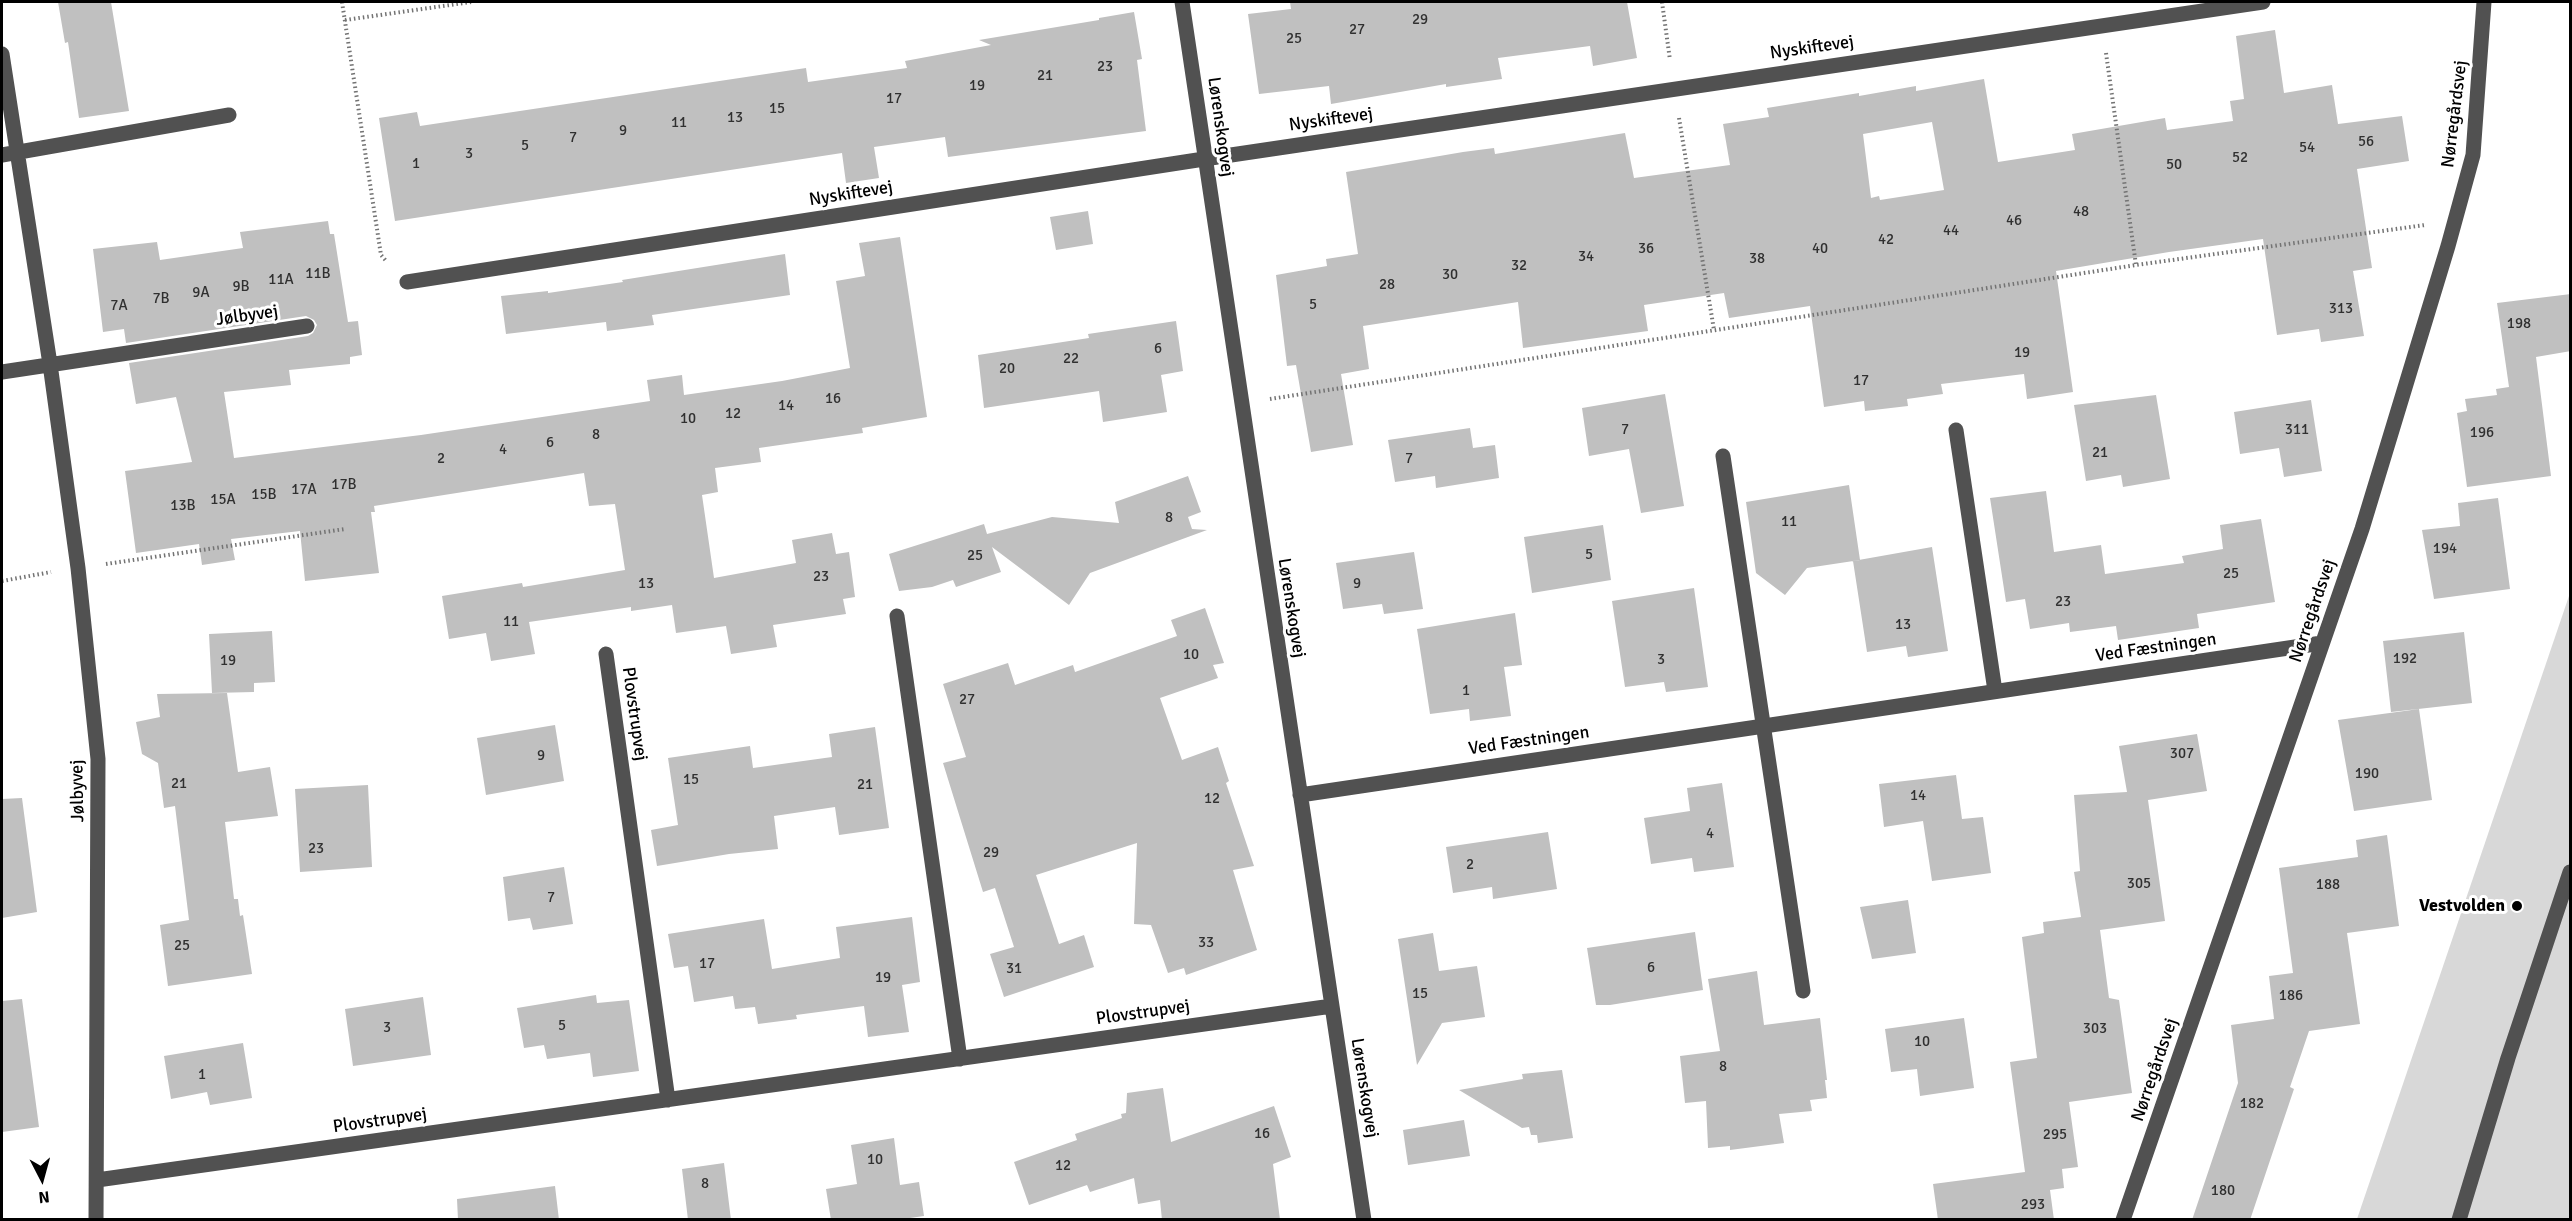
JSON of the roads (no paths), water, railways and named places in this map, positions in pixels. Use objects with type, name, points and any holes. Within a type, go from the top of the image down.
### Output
[{"type":"street","name":"Lørenskogvej","points":[[1182,2],[1364,1220]]},
{"type":"street","name":"Nyskiftevej","points":[[406,282],[1204,159],[2263,2]]},
{"type":"street","name":"Nørregårdsvej","points":[[2123,1220],[2362,529],[2456,220],[2473,155],[2484,2]]},
{"type":"street","name":"Jølbyvej","points":[[2,54],[9,154],[50,364],[78,568],[98,759],[96,1220]]},
{"type":"street","points":[[9,154],[229,115]]},
{"type":"street","name":"Jølbyvej","points":[[2,372],[307,326]]},
{"type":"street","points":[[1956,429],[1995,691]]},
{"type":"street","points":[[1723,456],[1803,991]]},
{"type":"street","points":[[897,616],[960,1059]]},
{"type":"street","name":"Ved Fæstningen","points":[[1300,795],[2322,643]]},
{"type":"street","name":"Plovstrupvej","points":[[606,654],[668,1100]]},
{"type":"street","points":[[2460,1220],[2508,1058],[2571,872]]},
{"type":"street","name":"Plovstrupvej","points":[[97,1180],[1332,1006]]},
{"type":"place","name":"Vestvolden","points":[[2517,906]]}]
